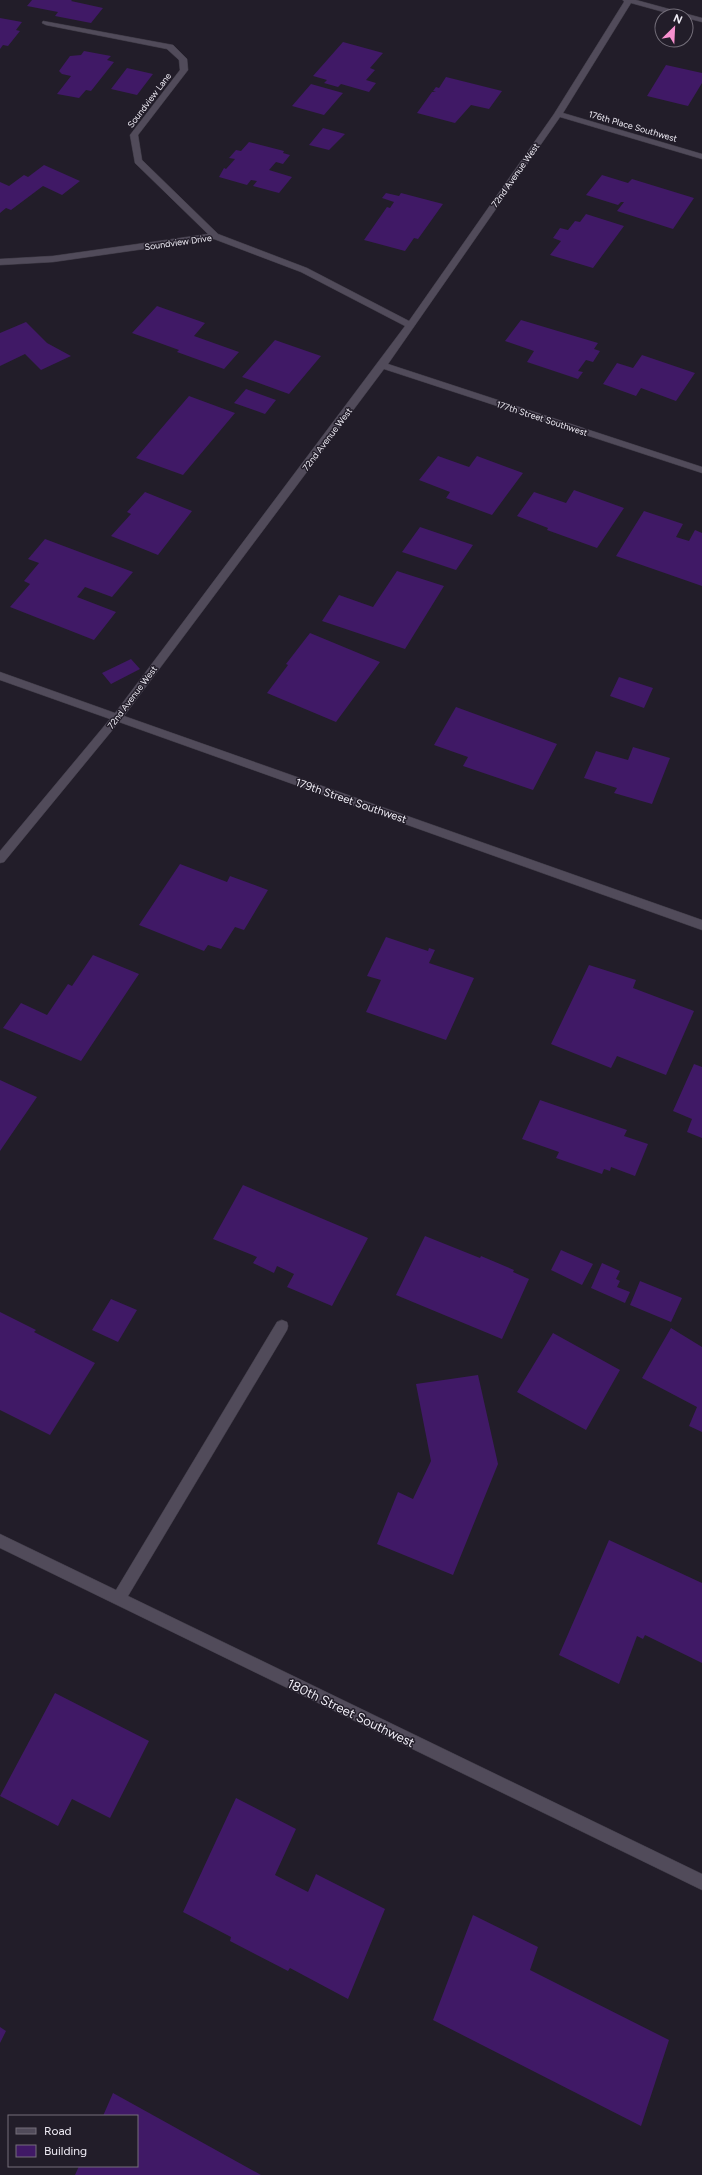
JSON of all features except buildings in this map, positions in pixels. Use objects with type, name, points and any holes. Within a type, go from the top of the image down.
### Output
[{"type":"street","points":[[628,0],[702,20]]},
{"type":"street","name":"72nd Avenue West","points":[[0,859],[117,718],[382,365],[558,114],[628,0]]},
{"type":"street","name":"Soundview Lane","points":[[46,23],[170,47],[183,59],[184,70],[134,135],[138,161],[215,236]]},
{"type":"street","name":"176th Place Southwest","points":[[558,114],[702,157]]},
{"type":"street","name":"Soundview Drive","points":[[0,262],[53,260],[215,236],[304,270],[410,324]]},
{"type":"street","name":"177th Street Southwest","points":[[382,365],[702,470]]},
{"type":"street","name":"179th Street Southwest","points":[[0,676],[702,925]]},
{"type":"street","points":[[118,1599],[282,1326]]},
{"type":"street","name":"180th Street Southwest","points":[[0,1542],[702,1882]]}]
